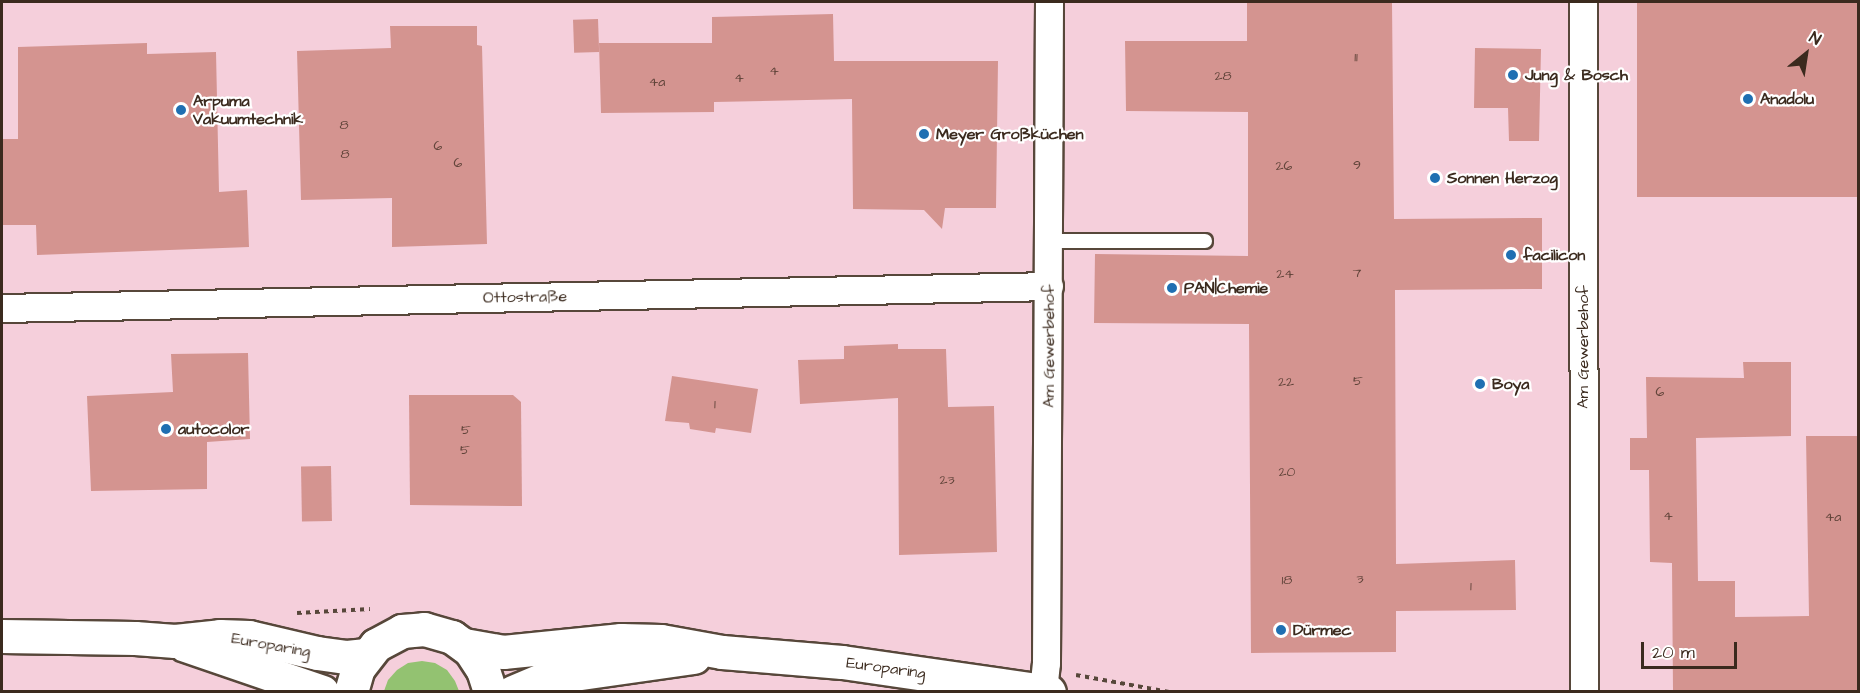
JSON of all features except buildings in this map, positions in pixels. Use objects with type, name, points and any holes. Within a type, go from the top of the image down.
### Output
[{"type":"street","name":"Am Gewerbehof","points":[[1046,682],[1049,2]]},
{"type":"street","name":"Am Gewerbehof","points":[[1583,2],[1584,692]]},
{"type":"street","name":"Ottostraße","points":[[2,308],[1049,286]]},
{"type":"street","name":"Europaring","points":[[351,692],[355,675],[366,655],[389,637],[409,630],[438,632],[464,645],[503,652],[621,640],[661,641],[722,651],[1046,682]]},
{"type":"street","name":"Europaring","points":[[2,636],[175,641],[220,636],[249,637],[333,656],[366,655]]},
{"type":"street","name":"Europaring","points":[[175,641],[322,692]]},
{"type":"street","name":"Europaring","points":[[464,645],[480,663],[490,692]]},
{"type":"street","name":"Europaring","points":[[513,692],[546,678],[683,660],[722,651]]},
{"type":"lane","points":[[1049,241],[1205,241]]},
{"type":"path","points":[[1046,682],[1078,675],[1170,692]]},
{"type":"shaded area","points":[[2,2],[1858,2],[1858,691],[2,691]]},
{"type":"green space","points":[[422,661],[435,663],[447,670],[459,691],[384,691],[388,680],[397,670],[408,663]]},
{"type":"place","name":"Jung & Bosch","points":[[1513,75]]},
{"type":"place","name":"Anadolu","points":[[1748,99]]},
{"type":"place","name":"Arpuma Vakuumtechnik","points":[[181,110]]},
{"type":"place","name":"Meyer Großküchen","points":[[924,134]]},
{"type":"place","name":"Sonnen Herzog","points":[[1435,178]]},
{"type":"place","name":"facilicon","points":[[1511,255]]},
{"type":"place","name":"PAN|Chemie","points":[[1172,288]]},
{"type":"place","name":"Boya","points":[[1480,384]]},
{"type":"place","name":"autocolor","points":[[166,429]]},
{"type":"place","name":"Dürmec","points":[[1281,630]]}]
